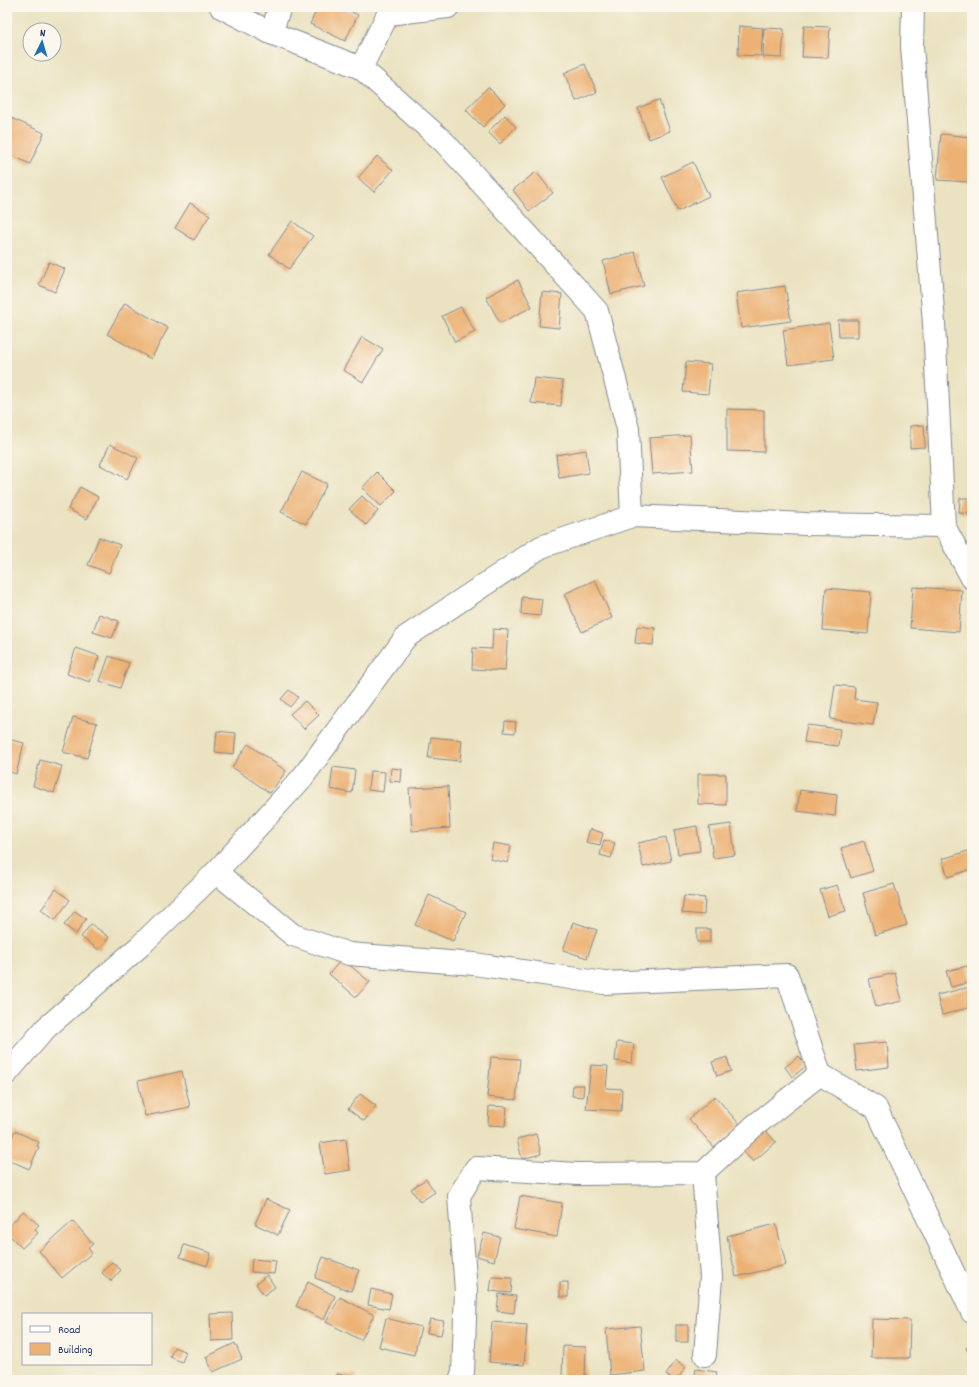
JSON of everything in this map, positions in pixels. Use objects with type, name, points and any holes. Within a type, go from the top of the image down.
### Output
[{"type":"street","points":[[221,7],[271,33],[361,68],[444,142],[597,311],[628,429],[632,516]]},
{"type":"street","points":[[271,33],[280,7]]},
{"type":"street","points":[[361,68],[388,14],[448,7]]},
{"type":"street","points":[[913,7],[912,46],[934,323],[944,526],[972,578]]},
{"type":"street","points":[[7,1074],[46,1028],[140,946],[216,872],[302,778],[406,637],[541,547],[632,516],[806,524],[944,526]]},
{"type":"street","points":[[216,872],[293,935],[349,954],[474,964],[604,983],[787,975],[820,1074],[876,1108],[972,1312]]},
{"type":"street","points":[[460,1380],[464,1372],[466,1291],[459,1196],[476,1168],[578,1174],[703,1173],[753,1127],[820,1074]]},
{"type":"street","points":[[703,1173],[711,1277],[705,1355]]},
{"type":"building","points":[[318,7],[341,7],[358,15],[345,41],[310,24]]},
{"type":"building","points":[[739,26],[763,28],[761,56],[738,55]]},
{"type":"building","points":[[804,26],[830,27],[828,58],[802,57]]},
{"type":"building","points":[[764,28],[784,29],[782,58],[763,57]]},
{"type":"building","points":[[585,64],[597,92],[576,101],[564,73]]},
{"type":"building","points":[[488,87],[505,104],[483,127],[466,110]]},
{"type":"building","points":[[659,100],[670,131],[649,139],[638,108]]},
{"type":"building","points":[[505,115],[516,127],[500,144],[488,132]]},
{"type":"building","points":[[7,116],[44,133],[30,164],[7,153]]},
{"type":"building","points":[[941,134],[972,137],[969,182],[937,180]]},
{"type":"building","points":[[377,156],[393,170],[374,192],[358,178]]},
{"type":"building","points":[[693,162],[709,196],[678,211],[662,177]]},
{"type":"building","points":[[536,172],[553,193],[529,211],[513,190]]},
{"type":"building","points":[[190,203],[210,215],[194,240],[175,228]]},
{"type":"building","points":[[292,221],[313,236],[289,269],[269,254]]},
{"type":"building","points":[[635,252],[644,286],[611,294],[603,261]]},
{"type":"building","points":[[49,262],[65,269],[55,292],[39,285]]},
{"type":"building","points":[[518,280],[532,307],[500,323],[486,297]]},
{"type":"building","points":[[785,286],[791,321],[741,328],[736,293]]},
{"type":"building","points":[[542,292],[562,294],[559,328],[539,326]]},
{"type":"building","points":[[125,303],[168,328],[151,359],[107,334]]},
{"type":"building","points":[[461,307],[475,332],[455,342],[442,316]]},
{"type":"building","points":[[838,320],[858,320],[858,337],[839,337]]},
{"type":"building","points":[[829,323],[834,359],[788,365],[783,330]]},
{"type":"building","points":[[362,337],[383,349],[363,382],[343,370]]},
{"type":"building","points":[[686,362],[711,364],[708,394],[683,392]]},
{"type":"building","points":[[534,378],[563,381],[561,406],[531,403]]},
{"type":"building","points":[[727,409],[764,410],[764,452],[727,451]]},
{"type":"building","points":[[924,425],[925,447],[910,448],[910,426]]},
{"type":"building","points":[[690,435],[693,471],[652,474],[649,438]]},
{"type":"building","points":[[110,444],[138,458],[127,479],[100,465]]},
{"type":"building","points":[[586,450],[589,473],[559,478],[556,455]]},
{"type":"building","points":[[302,472],[327,484],[306,524],[281,512]]},
{"type":"building","points":[[377,472],[396,491],[381,506],[362,488]]},
{"type":"building","points":[[80,487],[98,497],[87,519],[68,509]]},
{"type":"building","points":[[362,496],[378,511],[366,525],[349,509]]},
{"type":"building","points":[[960,498],[972,498],[972,514],[959,513]]},
{"type":"building","points":[[99,537],[120,545],[109,573],[88,565]]},
{"type":"building","points":[[595,580],[612,618],[582,632],[564,594]]},
{"type":"building","points":[[913,587],[962,590],[959,632],[910,628]]},
{"type":"building","points":[[826,588],[871,592],[868,634],[823,630]]},
{"type":"building","points":[[522,597],[542,599],[540,616],[521,614]]},
{"type":"building","points":[[99,614],[119,621],[112,638],[93,632]]},
{"type":"building","points":[[637,626],[655,628],[653,645],[635,643]]},
{"type":"building","points":[[493,629],[508,630],[505,671],[472,669],[473,648],[492,649]]},
{"type":"building","points":[[76,648],[99,656],[90,682],[67,674]]},
{"type":"building","points":[[109,656],[129,663],[120,688],[100,681]]},
{"type":"building","points":[[835,685],[855,687],[854,699],[877,702],[873,725],[830,719]]},
{"type":"building","points":[[289,690],[298,697],[290,707],[281,699]]},
{"type":"building","points":[[305,701],[319,715],[304,729],[290,714]]},
{"type":"building","points":[[73,717],[97,723],[87,758],[63,752]]},
{"type":"building","points":[[505,721],[516,722],[515,733],[504,732]]},
{"type":"building","points":[[807,725],[840,729],[838,746],[804,742]]},
{"type":"building","points":[[217,731],[236,733],[234,754],[215,752]]},
{"type":"building","points":[[431,737],[462,740],[460,761],[428,758]]},
{"type":"building","points":[[7,739],[24,743],[16,774],[7,771]]},
{"type":"building","points":[[248,744],[286,771],[270,793],[232,767]]},
{"type":"building","points":[[40,760],[62,766],[54,793],[33,786]]},
{"type":"building","points":[[333,767],[355,770],[352,793],[330,789]]},
{"type":"building","points":[[391,768],[402,769],[401,782],[390,781]]},
{"type":"building","points":[[370,771],[385,772],[383,792],[368,790]]},
{"type":"building","points":[[698,774],[726,774],[726,805],[698,804]]},
{"type":"building","points":[[448,786],[450,828],[412,831],[409,788]]},
{"type":"building","points":[[800,790],[837,795],[835,816],[797,811]]},
{"type":"building","points":[[731,824],[735,855],[713,858],[709,827]]},
{"type":"building","points":[[697,826],[700,851],[678,854],[674,830]]},
{"type":"building","points":[[590,829],[603,833],[600,845],[586,842]]},
{"type":"building","points":[[666,837],[671,861],[643,867],[638,843]]},
{"type":"building","points":[[604,840],[615,843],[611,858],[600,855]]},
{"type":"building","points":[[864,841],[873,871],[851,878],[841,848]]},
{"type":"building","points":[[493,843],[511,846],[508,863],[490,859]]},
{"type":"building","points":[[971,850],[972,869],[948,877],[942,859]]},
{"type":"building","points":[[894,884],[907,925],[875,935],[863,893]]},
{"type":"building","points":[[837,885],[846,911],[828,916],[820,890]]},
{"type":"building","points":[[56,889],[70,900],[55,920],[41,910]]},
{"type":"building","points":[[429,895],[466,912],[453,941],[415,925]]},
{"type":"building","points":[[684,896],[705,898],[704,915],[682,913]]},
{"type":"building","points":[[75,911],[86,919],[76,934],[64,925]]},
{"type":"building","points":[[573,922],[597,930],[587,958],[563,950]]},
{"type":"building","points":[[91,924],[109,937],[99,950],[81,937]]},
{"type":"building","points":[[697,929],[710,929],[710,942],[697,942]]},
{"type":"building","points":[[342,959],[370,982],[356,997],[329,974]]},
{"type":"building","points":[[967,966],[971,982],[951,987],[946,971]]},
{"type":"building","points":[[895,973],[902,1001],[876,1007],[869,979]]},
{"type":"building","points":[[970,987],[972,1007],[942,1015],[937,995]]},
{"type":"building","points":[[617,1042],[634,1044],[632,1063],[615,1061]]},
{"type":"building","points":[[887,1042],[889,1067],[857,1071],[854,1045]]},
{"type":"building","points":[[799,1056],[806,1066],[792,1077],[785,1067]]},
{"type":"building","points":[[491,1057],[520,1059],[516,1100],[487,1097]]},
{"type":"building","points":[[727,1057],[731,1071],[717,1076],[712,1062]]},
{"type":"building","points":[[591,1065],[608,1066],[606,1088],[622,1089],[621,1111],[586,1109]]},
{"type":"building","points":[[182,1071],[190,1107],[145,1116],[138,1081]]},
{"type":"building","points":[[573,1085],[584,1085],[583,1097],[572,1096]]},
{"type":"building","points":[[360,1094],[376,1106],[364,1121],[348,1109]]},
{"type":"building","points":[[715,1096],[740,1125],[714,1147],[689,1119]]},
{"type":"building","points":[[489,1106],[507,1107],[505,1126],[488,1125]]},
{"type":"building","points":[[765,1130],[776,1142],[753,1162],[742,1150]]},
{"type":"building","points":[[15,1131],[39,1142],[37,1146],[39,1147],[29,1169],[7,1159],[7,1146]]},
{"type":"building","points":[[536,1134],[541,1154],[522,1159],[517,1139]]},
{"type":"building","points":[[346,1139],[350,1170],[325,1174],[320,1143]]},
{"type":"building","points":[[426,1179],[435,1192],[420,1202],[411,1189]]},
{"type":"building","points":[[520,1196],[562,1203],[557,1237],[514,1229]]},
{"type":"building","points":[[266,1199],[290,1210],[278,1235],[255,1224]]},
{"type":"building","points":[[23,1211],[39,1225],[35,1229],[38,1233],[22,1248],[7,1233],[9,1231],[7,1229]]},
{"type":"building","points":[[73,1221],[93,1244],[88,1248],[92,1253],[62,1278],[39,1251]]},
{"type":"building","points":[[776,1224],[786,1265],[736,1277],[727,1236]]},
{"type":"building","points":[[484,1233],[500,1237],[494,1261],[477,1256]]},
{"type":"building","points":[[184,1245],[211,1253],[207,1266],[180,1257]]},
{"type":"building","points":[[323,1257],[359,1270],[351,1291],[315,1278]]},
{"type":"building","points":[[252,1259],[276,1261],[274,1274],[251,1272]]},
{"type":"building","points":[[112,1262],[121,1270],[111,1281],[102,1273]]},
{"type":"building","points":[[267,1275],[275,1287],[264,1295],[256,1284]]},
{"type":"building","points":[[492,1277],[512,1278],[511,1293],[490,1291]]},
{"type":"building","points":[[308,1282],[335,1296],[324,1320],[296,1306]]},
{"type":"building","points":[[560,1282],[568,1282],[568,1297],[560,1297]]},
{"type":"building","points":[[371,1289],[392,1294],[389,1309],[368,1305]]},
{"type":"building","points":[[499,1294],[516,1296],[514,1313],[497,1311]]},
{"type":"building","points":[[340,1297],[374,1315],[361,1340],[326,1322]]},
{"type":"building","points":[[232,1313],[233,1340],[211,1341],[210,1314]]},
{"type":"building","points":[[386,1318],[421,1327],[414,1355],[379,1347]]},
{"type":"building","points":[[430,1319],[444,1321],[441,1335],[427,1333]]},
{"type":"building","points":[[872,1319],[910,1320],[909,1358],[871,1358]]},
{"type":"building","points":[[492,1322],[527,1325],[524,1365],[489,1362]]},
{"type":"building","points":[[676,1325],[688,1325],[688,1342],[676,1342]]},
{"type":"building","points":[[640,1326],[645,1371],[610,1375],[606,1329]]},
{"type":"building","points":[[235,1343],[242,1359],[213,1372],[206,1357]]},
{"type":"building","points":[[972,1345],[972,1360],[966,1348]]},
{"type":"building","points":[[563,1346],[586,1347],[585,1379],[562,1378]]},
{"type":"building","points":[[174,1347],[186,1352],[182,1362],[170,1357]]},
{"type":"building","points":[[676,1360],[686,1367],[677,1380],[673,1380],[666,1375]]},
{"type":"building","points":[[696,1369],[717,1372],[715,1380],[694,1380]]},
{"type":"building","points":[[337,1374],[357,1376],[356,1380],[337,1380]]}]
